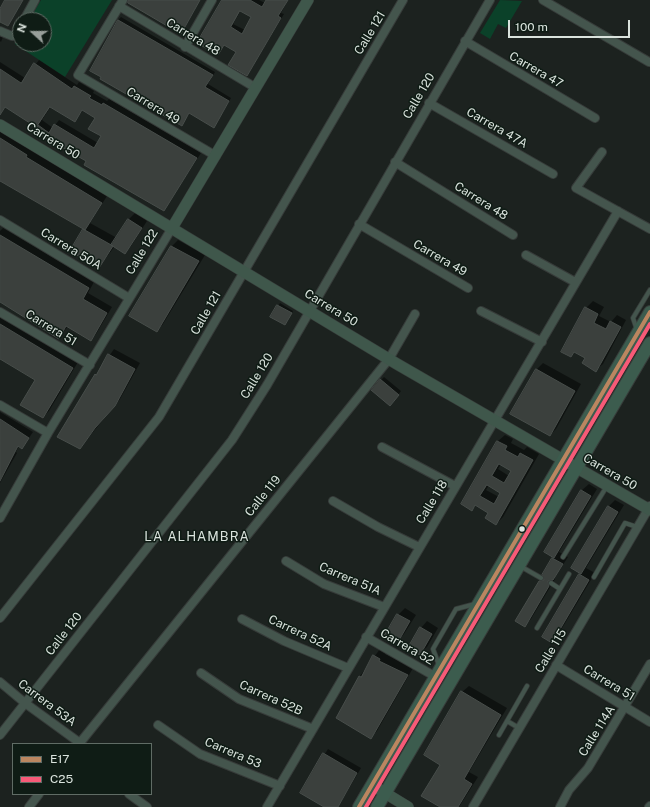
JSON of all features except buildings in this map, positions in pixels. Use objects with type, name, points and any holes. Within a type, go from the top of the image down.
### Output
[{"type":"main road","points":[[362,802],[650,312]]},
{"type":"main road","points":[[379,806],[576,467],[650,343]]},
{"type":"street","points":[[28,12],[35,0]]},
{"type":"street","points":[[185,46],[212,0]]},
{"type":"street","name":"Calle 122","points":[[0,518],[48,433],[216,156],[308,0]]},
{"type":"street","name":"Calle 121","points":[[0,618],[159,417],[243,271],[403,0]]},
{"type":"street","name":"Calle 120","points":[[0,735],[232,440],[310,311],[490,0]]},
{"type":"street","points":[[543,0],[649,62]]},
{"type":"street","name":"Carrera 48","points":[[121,3],[185,46],[256,88]]},
{"type":"street","name":"Carrera 49","points":[[121,3],[78,75],[216,156]]},
{"type":"street","name":"Carrera 47","points":[[465,41],[596,118]]},
{"type":"street","name":"Carrera 47A","points":[[429,103],[553,174]]},
{"type":"street","name":"Carrera 50","points":[[0,125],[389,359],[649,508]]},
{"type":"street","points":[[602,152],[576,188],[650,229]]},
{"type":"street","name":"Carrera 48","points":[[395,162],[513,235]]},
{"type":"street","name":"Calle 118","points":[[267,807],[618,211]]},
{"type":"street","name":"Carrera 50A","points":[[0,220],[129,298]]},
{"type":"street","name":"Carrera 49","points":[[359,224],[468,288]]},
{"type":"street","points":[[526,255],[575,282]]},
{"type":"street","points":[[482,311],[542,342]]},
{"type":"street","name":"Carrera 51","points":[[0,312],[90,365]]},
{"type":"street","name":"Calle 119","points":[[80,743],[389,359],[415,314]]},
{"type":"street","points":[[0,405],[48,433]]},
{"type":"street","points":[[382,447],[455,486]]},
{"type":"street","points":[[333,501],[378,527],[419,547]]},
{"type":"street","name":"Calle 115","points":[[473,807],[649,508]]},
{"type":"street","name":"Carrera 51A","points":[[286,561],[324,584],[384,607]]},
{"type":"street","name":"Carrera 52A","points":[[242,619],[284,641],[348,668]]},
{"type":"street","name":"Carrera 52","points":[[366,637],[438,673]]},
{"type":"street","name":"Calle 114A","points":[[560,807],[569,790],[588,768],[626,708],[650,664]]},
{"type":"street","name":"Carrera 51","points":[[556,665],[650,722]]},
{"type":"street","name":"Carrera 52B","points":[[201,673],[239,699],[313,729]]},
{"type":"street","name":"Carrera 53A","points":[[0,682],[78,743]]},
{"type":"street","name":"Carrera 53","points":[[158,725],[200,754],[280,786]]},
{"type":"street","points":[[372,785],[408,807]]},
{"type":"street","points":[[29,807],[38,795]]},
{"type":"street","points":[[131,795],[147,807]]},
{"type":"street","points":[[362,802],[379,806]]},
{"type":"lane","points":[[638,332],[633,318],[650,290]]},
{"type":"lane","points":[[563,557],[607,485]]},
{"type":"lane","points":[[594,577],[625,523],[638,527]]},
{"type":"lane","points":[[520,565],[541,578]]},
{"type":"lane","points":[[537,628],[570,574]]},
{"type":"lane","points":[[551,584],[560,589]]},
{"type":"lane","points":[[438,673],[433,648],[456,608],[479,603]]},
{"type":"lane","points":[[500,735],[527,686]]},
{"type":"lane","points":[[508,721],[519,728]]},
{"type":"green space","points":[[41,0],[112,0],[65,77],[27,52],[52,52],[52,12],[34,12]]},
{"type":"green space","points":[[500,0],[522,1],[506,28],[498,24],[490,39],[480,33]]},
{"type":"transit line","name":"E17","points":[[359,807],[650,312]]},
{"type":"transit line","name":"C25","points":[[366,807],[650,324]]},
{"type":"district","name":"LA ALHAMBRA","points":[[197,537]]}]
